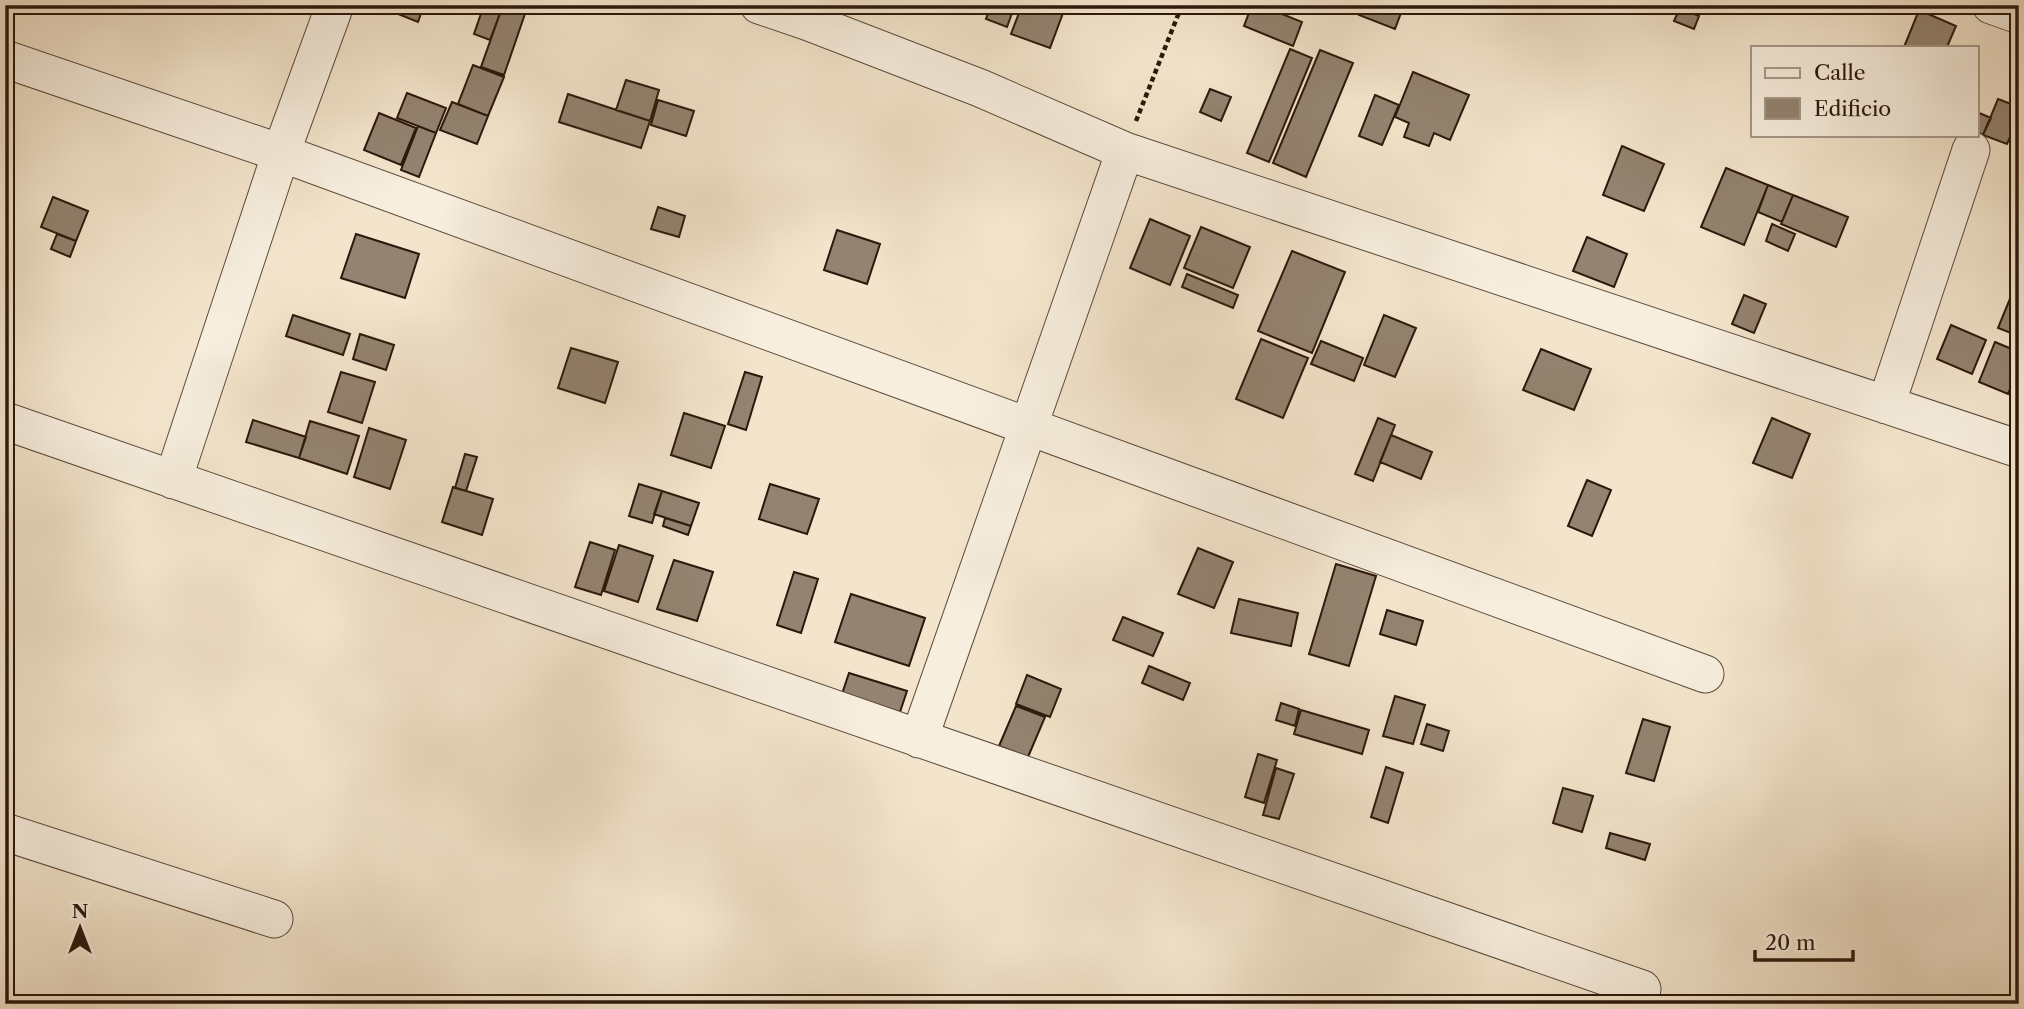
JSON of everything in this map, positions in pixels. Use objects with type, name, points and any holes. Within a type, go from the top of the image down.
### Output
[{"type":"street","points":[[173,480],[281,153],[335,5]]},
{"type":"street","points":[[759,5],[980,88],[1125,151],[2019,449]]},
{"type":"street","points":[[1991,5],[2019,15]]},
{"type":"street","points":[[5,58],[281,153],[1705,674]]},
{"type":"street","points":[[1886,405],[1971,150]]},
{"type":"street","points":[[919,738],[1125,151]]},
{"type":"street","points":[[5,421],[1642,989]]},
{"type":"street","points":[[5,832],[274,919]]},
{"type":"path","points":[[1125,151],[1182,5]]},
{"type":"building","points":[[402,5],[424,5],[418,22],[398,14]]},
{"type":"building","points":[[484,5],[503,5],[490,40],[474,34]]},
{"type":"building","points":[[503,5],[528,5],[504,75],[481,67]]},
{"type":"building","points":[[991,5],[1015,5],[1007,27],[986,19]]},
{"type":"building","points":[[1022,5],[1066,5],[1050,48],[1011,34]]},
{"type":"building","points":[[1252,5],[1260,5],[1302,22],[1293,46],[1244,26]]},
{"type":"building","points":[[1363,5],[1404,5],[1395,29],[1359,15]]},
{"type":"building","points":[[1680,8],[1699,16],[1694,29],[1674,21]]},
{"type":"building","points":[[1919,10],[1956,26],[1947,46],[1904,46]]},
{"type":"building","points":[[1290,49],[1312,58],[1269,162],[1247,153]]},
{"type":"building","points":[[1320,50],[1353,63],[1306,177],[1273,163]]},
{"type":"building","points":[[473,65],[504,77],[488,116],[458,104]]},
{"type":"building","points":[[1413,72],[1469,95],[1450,140],[1434,133],[1429,146],[1404,137],[1409,123],[1395,117]]},
{"type":"building","points":[[626,80],[659,90],[650,121],[616,110]]},
{"type":"building","points":[[1210,89],[1231,97],[1221,121],[1200,112]]},
{"type":"building","points":[[407,93],[446,108],[436,133],[397,118]]},
{"type":"building","points":[[568,94],[650,121],[641,148],[559,122]]},
{"type":"building","points":[[1375,95],[1399,105],[1382,145],[1359,136]]},
{"type":"building","points":[[1998,99],[2019,107],[2019,116],[2007,144],[1983,135]]},
{"type":"building","points":[[658,100],[694,111],[686,136],[651,125]]},
{"type":"building","points":[[452,102],[488,116],[477,144],[440,130]]},
{"type":"building","points":[[379,113],[416,128],[401,165],[364,150]]},
{"type":"building","points":[[1979,113],[1991,118],[1983,135],[1979,133]]},
{"type":"building","points":[[418,126],[436,133],[419,177],[401,170]]},
{"type":"building","points":[[1622,146],[1664,164],[1644,211],[1603,195]]},
{"type":"building","points":[[1726,168],[1768,185],[1744,245],[1701,227]]},
{"type":"building","points":[[1768,185],[1793,195],[1782,222],[1758,212]]},
{"type":"building","points":[[1793,195],[1848,217],[1836,247],[1781,224]]},
{"type":"building","points":[[53,197],[88,211],[76,241],[41,227]]},
{"type":"building","points":[[658,207],[685,216],[679,237],[651,229]]},
{"type":"building","points":[[1150,219],[1190,236],[1170,285],[1130,268]]},
{"type":"building","points":[[1772,224],[1795,234],[1788,251],[1766,241]]},
{"type":"building","points":[[1201,227],[1250,247],[1233,288],[1184,268]]},
{"type":"building","points":[[837,230],[880,244],[867,284],[824,270]]},
{"type":"building","points":[[57,234],[76,241],[70,257],[51,249]]},
{"type":"building","points":[[356,234],[419,254],[405,298],[341,278]]},
{"type":"building","points":[[1587,237],[1627,254],[1614,287],[1573,271]]},
{"type":"building","points":[[5,240],[14,243],[7,264],[5,264]]},
{"type":"building","points":[[1292,251],[1345,272],[1312,353],[1258,331]]},
{"type":"building","points":[[1187,274],[1238,295],[1233,308],[1182,287]]},
{"type":"building","points":[[2016,284],[2019,285],[2019,336],[1998,328]]},
{"type":"building","points":[[1744,295],[1766,304],[1754,333],[1732,324]]},
{"type":"building","points":[[293,315],[350,334],[343,355],[286,336]]},
{"type":"building","points":[[1384,315],[1416,328],[1395,377],[1364,365]]},
{"type":"building","points":[[1951,325],[1986,340],[1972,374],[1937,359]]},
{"type":"building","points":[[360,334],[394,345],[386,370],[353,359]]},
{"type":"building","points":[[1261,339],[1308,358],[1283,418],[1236,399]]},
{"type":"building","points":[[1321,341],[1363,358],[1354,381],[1311,364]]},
{"type":"building","points":[[1995,342],[2019,352],[2019,368],[2008,394],[1979,382]]},
{"type":"building","points":[[571,348],[618,362],[605,403],[558,388]]},
{"type":"building","points":[[1541,349],[1591,369],[1574,410],[1523,390]]},
{"type":"building","points":[[341,372],[375,382],[362,423],[328,412]]},
{"type":"building","points":[[745,372],[762,377],[746,430],[728,424]]},
{"type":"building","points":[[684,413],[725,426],[711,468],[671,455]]},
{"type":"building","points":[[1378,418],[1395,425],[1373,481],[1355,474]]},
{"type":"building","points":[[1772,418],[1810,434],[1792,478],[1753,463]]},
{"type":"building","points":[[253,420],[306,437],[299,458],[246,442]]},
{"type":"building","points":[[310,421],[359,436],[347,474],[299,458]]},
{"type":"building","points":[[369,428],[406,440],[390,489],[354,477]]},
{"type":"building","points":[[1391,435],[1432,452],[1421,479],[1380,462]]},
{"type":"building","points":[[465,454],[477,457],[466,491],[455,488]]},
{"type":"building","points":[[1587,480],[1611,490],[1592,536],[1568,526]]},
{"type":"building","points":[[639,484],[662,491],[652,523],[629,516]]},
{"type":"building","points":[[770,484],[819,499],[807,534],[759,519]]},
{"type":"building","points":[[453,487],[493,499],[482,535],[442,522]]},
{"type":"building","points":[[662,491],[699,503],[691,526],[654,514]]},
{"type":"building","points":[[665,518],[691,526],[688,535],[663,526]]},
{"type":"building","points":[[590,542],[615,550],[601,595],[575,587]]},
{"type":"building","points":[[619,545],[653,556],[638,602],[604,591]]},
{"type":"building","points":[[1198,548],[1233,562],[1214,608],[1178,594]]},
{"type":"building","points":[[674,560],[713,572],[697,621],[657,609]]},
{"type":"building","points":[[1336,564],[1376,576],[1349,666],[1309,654]]},
{"type":"building","points":[[794,572],[818,579],[801,633],[777,625]]},
{"type":"building","points":[[851,594],[925,618],[909,666],[835,642]]},
{"type":"building","points":[[1239,599],[1298,613],[1291,646],[1231,633]]},
{"type":"building","points":[[1387,610],[1423,621],[1416,645],[1380,634]]},
{"type":"building","points":[[1123,617],[1163,633],[1153,656],[1113,640]]},
{"type":"building","points":[[1149,666],[1190,683],[1183,700],[1142,683]]},
{"type":"building","points":[[849,673],[907,691],[896,724],[838,706]]},
{"type":"building","points":[[1027,675],[1061,689],[1050,717],[1016,704]]},
{"type":"building","points":[[1395,696],[1425,705],[1413,744],[1383,736]]},
{"type":"building","points":[[1281,703],[1299,709],[1295,726],[1276,720]]},
{"type":"building","points":[[1016,706],[1045,717],[1028,757],[999,746]]},
{"type":"building","points":[[1301,710],[1369,730],[1362,754],[1294,734]]},
{"type":"building","points":[[1643,719],[1670,727],[1654,781],[1626,773]]},
{"type":"building","points":[[1427,724],[1449,731],[1443,751],[1421,744]]},
{"type":"building","points":[[1258,754],[1277,760],[1264,803],[1245,797]]},
{"type":"building","points":[[1386,767],[1403,773],[1388,823],[1371,817]]},
{"type":"building","points":[[1276,768],[1294,774],[1279,819],[1263,815]]},
{"type":"building","points":[[1563,788],[1593,796],[1582,832],[1553,823]]},
{"type":"building","points":[[1610,833],[1650,844],[1645,860],[1606,848]]}]
